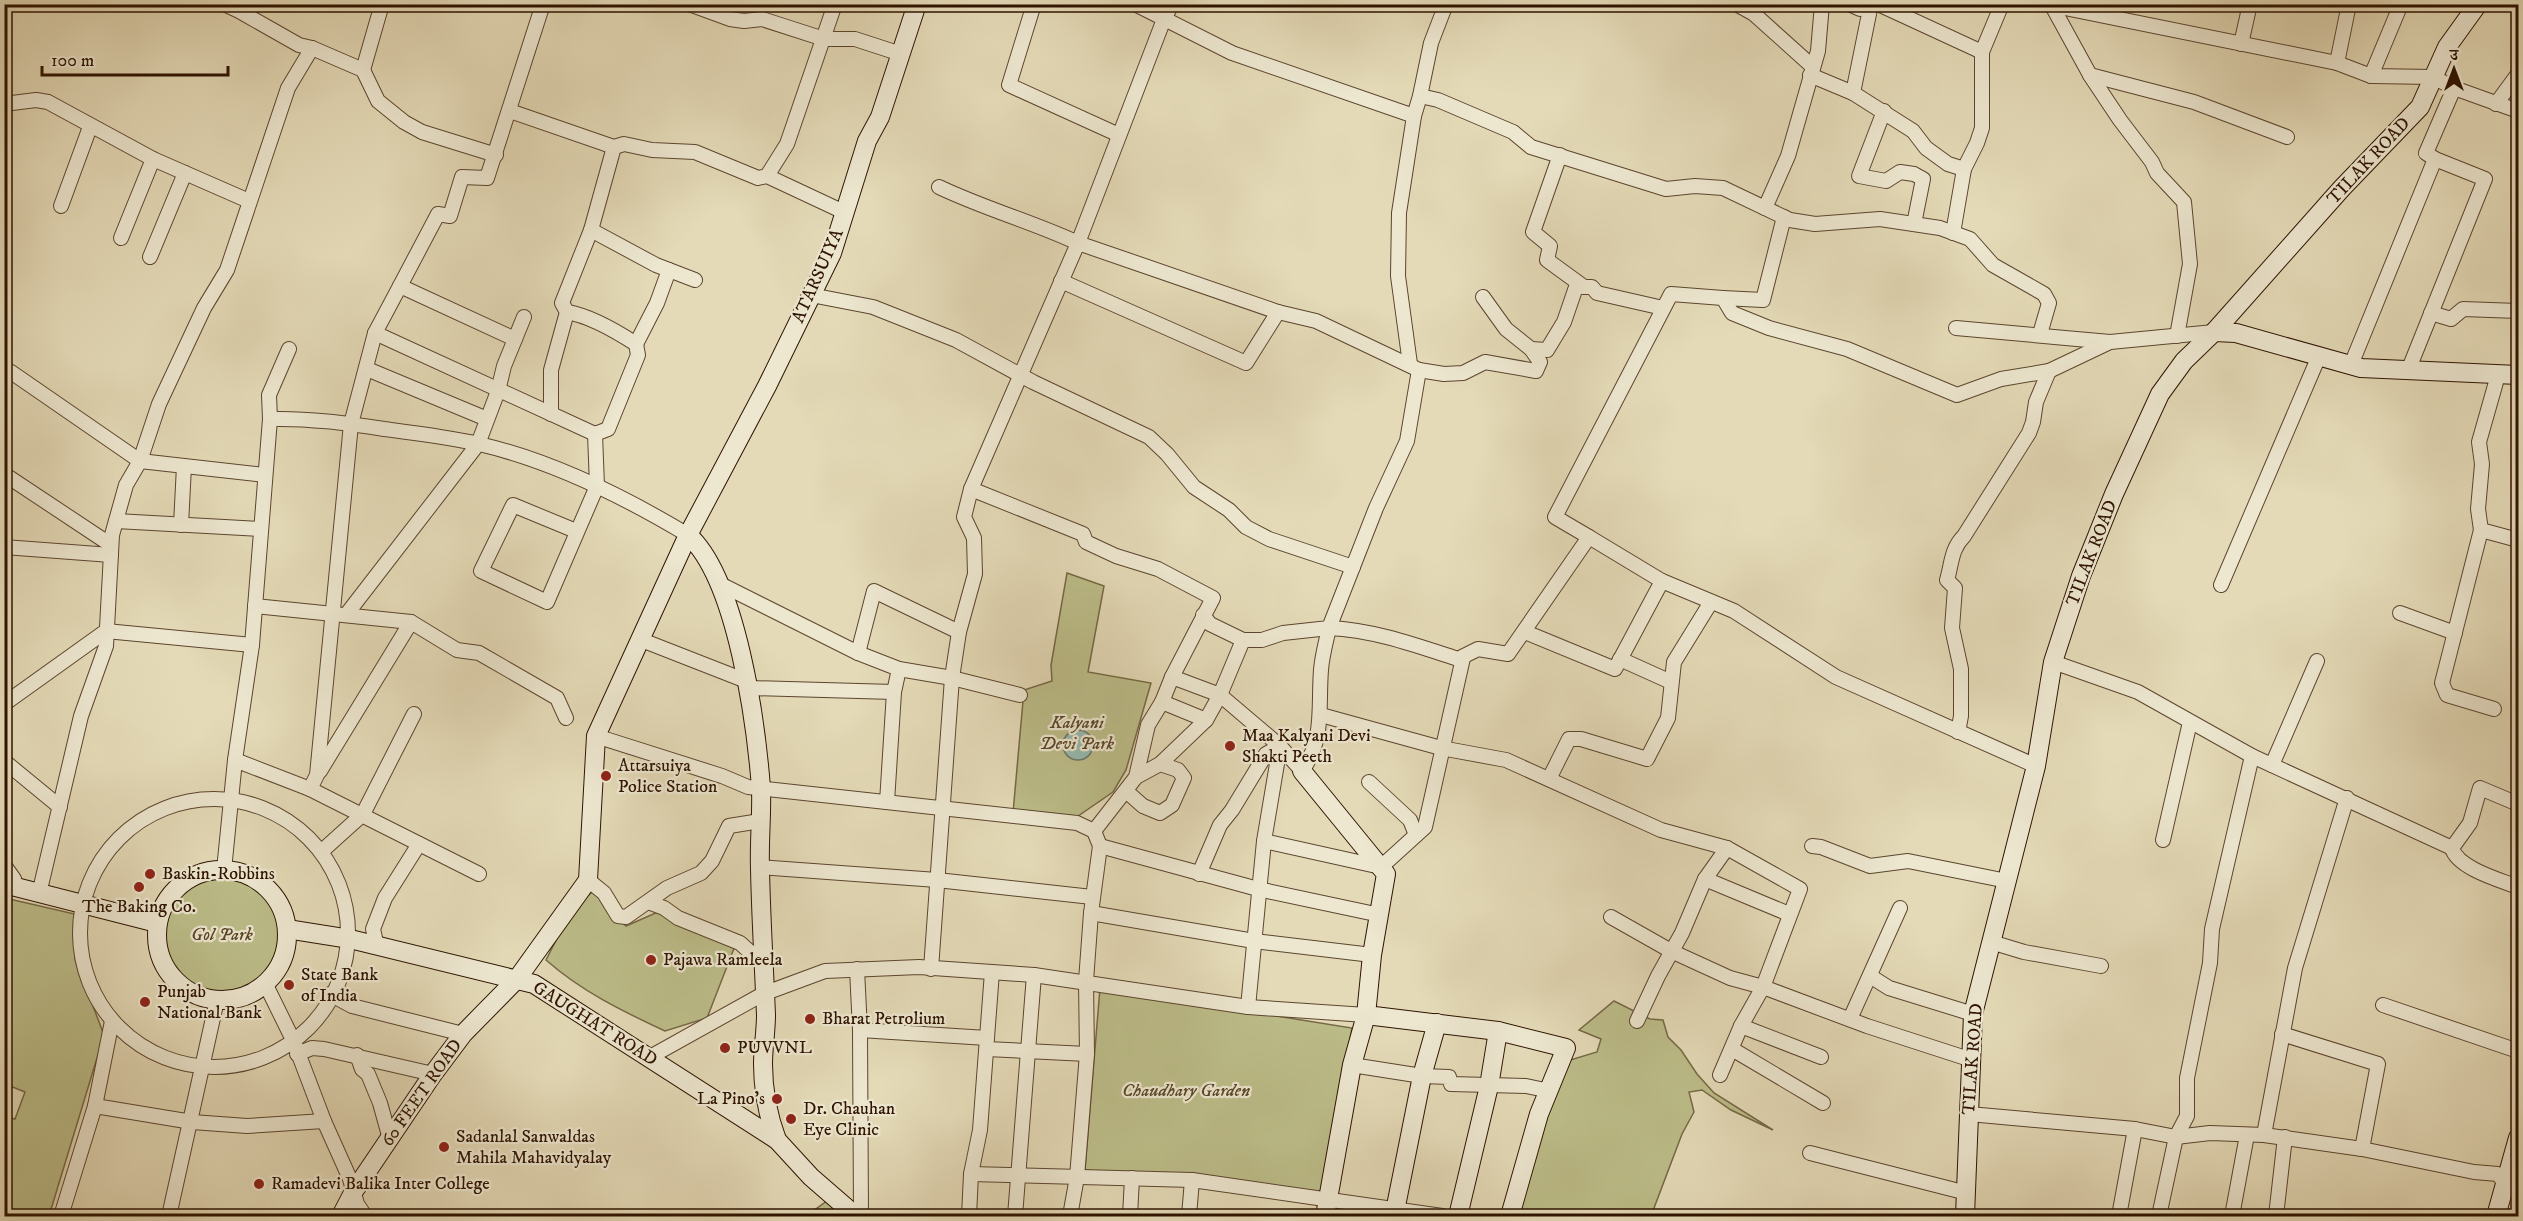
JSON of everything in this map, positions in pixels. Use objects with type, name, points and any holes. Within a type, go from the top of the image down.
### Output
[{"type":"street","points":[[224,4],[239,10],[299,45],[312,48],[363,70],[378,101],[404,122],[422,132],[496,155]]},
{"type":"street","points":[[363,70],[382,4]]},
{"type":"street","points":[[317,775],[339,615],[351,424],[375,333],[438,214],[450,216],[462,177],[487,178],[543,4]]},
{"type":"street","points":[[689,4],[737,20],[762,19],[824,39],[855,39],[901,54]]},
{"type":"street","points":[[766,176],[787,144],[835,4]]},
{"type":"street","name":"ATARSUIYA","points":[[596,736],[688,535],[766,386],[831,253],[846,213],[867,141],[880,117],[917,4]]},
{"type":"street","points":[[1034,4],[1009,85],[1119,135]]},
{"type":"street","points":[[1135,4],[1232,53],[1414,116]]},
{"type":"street","points":[[931,969],[952,678],[959,632],[975,573],[974,538],[964,517],[971,489],[1078,243],[1164,19],[1172,4]]},
{"type":"street","points":[[1302,771],[1313,752],[1321,715],[1321,670],[1329,628],[1376,508],[1407,441],[1415,367],[1398,276],[1399,213],[1414,116],[1431,42],[1446,4]]},
{"type":"street","points":[[1736,4],[1754,14],[1811,71],[1884,111],[1913,130],[1926,148],[1948,164],[1964,169]]},
{"type":"street","points":[[1765,208],[1788,156],[1818,51],[1822,4]]},
{"type":"street","points":[[1849,4],[1860,9],[1869,4]]},
{"type":"street","points":[[1853,93],[1869,4]]},
{"type":"street","points":[[1878,4],[1982,52]]},
{"type":"street","points":[[1953,233],[1964,169],[1982,128],[1982,52],[2002,4]]},
{"type":"street","points":[[2241,44],[2250,4]]},
{"type":"street","points":[[2337,63],[2349,4]]},
{"type":"street","points":[[2370,76],[2401,4]]},
{"type":"street","name":"TILAK ROAD","points":[[1965,1216],[1973,1014],[2036,766],[2053,662],[2081,576],[2114,494],[2160,394],[2184,361],[2214,332],[2342,188],[2420,107],[2447,47],[2478,4]]},
{"type":"street","points":[[2050,5],[2337,63],[2370,76],[2433,77],[2454,88],[2518,111]]},
{"type":"street","points":[[2050,5],[2090,75],[2120,120],[2152,162],[2157,173],[2184,202],[2190,264],[2177,336]]},
{"type":"street","points":[[39,894],[81,716],[106,646],[111,550],[126,485],[140,461],[159,405],[204,308],[226,270],[288,88],[312,48]]},
{"type":"street","points":[[2496,104],[2518,74]]},
{"type":"street","points":[[2090,75],[2194,102],[2287,137]]},
{"type":"street","points":[[2408,371],[2485,178],[2435,159],[2426,153],[2454,88]]},
{"type":"street","points":[[1420,96],[1438,100],[1513,132],[1531,147],[1666,189],[1695,186],[1723,188],[1784,217],[1815,224],[1880,219],[1940,228],[1970,239],[1993,265],[2026,281],[2044,294],[2049,303],[2040,334]]},
{"type":"street","points":[[4,104],[36,100],[48,102],[90,127],[153,159],[249,201]]},
{"type":"street","points":[[510,111],[614,147],[624,144],[652,150],[695,152],[758,178],[766,176],[846,213]]},
{"type":"street","points":[[1884,111],[1859,176],[1886,182],[1900,172],[1914,174],[1923,179],[1914,224]]},
{"type":"street","points":[[61,206],[90,127]]},
{"type":"street","points":[[550,414],[550,370],[567,312],[562,303],[591,230],[614,147]]},
{"type":"street","points":[[1560,155],[1533,232],[1550,246],[1547,260],[1584,287]]},
{"type":"street","points":[[121,238],[153,159]]},
{"type":"street","points":[[2351,365],[2435,159]]},
{"type":"street","points":[[150,257],[185,173]]},
{"type":"street","points":[[939,187],[975,204],[1050,229],[1078,243],[1278,312],[1316,321],[1415,367],[1444,374],[1463,373],[1485,362],[1536,371],[1540,362],[1531,349],[1506,329],[1483,297]]},
{"type":"street","points":[[1784,217],[1763,300],[1671,294],[1555,517],[1662,581],[1734,611],[1836,677],[2036,766]]},
{"type":"street","points":[[591,230],[669,270],[695,280]]},
{"type":"street","points":[[375,333],[595,434],[608,429],[638,355],[636,344],[657,303],[669,270]]},
{"type":"street","points":[[1061,281],[1246,363],[1278,312]]},
{"type":"street","points":[[400,286],[515,339]]},
{"type":"street","points":[[1531,349],[1547,350],[1564,322],[1576,287],[1592,287],[1597,293],[1663,308]]},
{"type":"street","points":[[811,295],[873,307],[956,340],[1083,408],[1149,437],[1167,454],[1194,487],[1229,510],[1246,527],[1269,539],[1353,567]]},
{"type":"street","points":[[1723,298],[1732,313],[1769,328],[1847,349],[1957,395],[2001,379],[2049,371],[2110,342]]},
{"type":"street","points":[[2431,313],[2451,319],[2463,309],[2518,311]]},
{"type":"street","points":[[567,312],[576,313],[618,332],[636,344]]},
{"type":"street","points":[[339,615],[478,444],[498,391],[504,366],[524,317]]},
{"type":"street","points":[[1956,328],[2110,342],[2214,332],[2236,333],[2361,368],[2498,375],[2518,375],[2518,370]]},
{"type":"street","points":[[224,870],[235,760],[252,645],[270,419],[269,395],[290,349]]},
{"type":"street","points":[[2221,585],[2319,356]]},
{"type":"street","points":[[367,369],[487,419]]},
{"type":"street","points":[[1958,732],[1961,716],[1961,669],[1952,628],[1955,588],[1947,580],[1952,554],[1955,545],[1964,536],[2029,433],[2036,402],[2049,371]]},
{"type":"street","points":[[11,372],[140,461],[265,475]]},
{"type":"street","points":[[2494,709],[2447,695],[2442,682],[2481,530],[2478,509],[2482,464],[2480,442],[2498,375]]},
{"type":"street","points":[[270,419],[305,418],[351,424],[478,444],[518,455],[597,486],[643,508],[688,535],[700,545],[718,583],[749,685],[761,788],[759,867],[763,994],[766,1015],[763,1066],[765,1097],[777,1140]]},
{"type":"street","points":[[576,531],[513,505],[481,571],[547,602],[597,486],[595,434]]},
{"type":"street","points":[[181,525],[184,466]]},
{"type":"street","points":[[4,474],[111,550]]},
{"type":"street","points":[[971,489],[1083,534],[1086,542],[1116,556],[1158,568],[1213,598],[1172,676],[1162,702],[1148,725],[1136,777],[1094,831]]},
{"type":"street","points":[[116,521],[261,529]]},
{"type":"street","points":[[2481,530],[2518,540]]},
{"type":"street","points":[[1203,615],[1210,624],[1243,640],[1262,640],[1283,633],[1329,628],[1359,630],[1399,639],[1458,659],[1478,649],[1508,654],[1589,537]]},
{"type":"street","points":[[4,547],[111,550]]},
{"type":"street","points":[[1525,632],[1609,669],[1615,669],[1662,581]]},
{"type":"street","points":[[718,583],[858,653],[899,669],[952,678],[1020,695]]},
{"type":"street","points":[[858,653],[874,591],[959,632]]},
{"type":"street","points":[[1549,779],[1569,740],[1581,740],[1647,759],[1668,718],[1674,662],[1711,602]]},
{"type":"street","points":[[255,606],[411,622],[457,650],[479,653],[558,698],[566,718]]},
{"type":"street","points":[[2400,613],[2455,633]]},
{"type":"street","points":[[310,789],[411,622]]},
{"type":"street","points":[[4,704],[106,631],[252,645]]},
{"type":"street","points":[[639,639],[749,685],[894,692]]},
{"type":"street","points":[[1136,777],[1160,764],[1206,720],[1220,695],[1243,640]]},
{"type":"street","points":[[1381,867],[1425,827],[1463,658]]},
{"type":"street","points":[[1620,659],[1671,682]]},
{"type":"street","points":[[2272,765],[2317,661]]},
{"type":"street","points":[[2053,662],[2138,692],[2252,756],[2452,848],[2458,860],[2493,878],[2518,887]]},
{"type":"street","points":[[888,802],[894,692],[899,669]]},
{"type":"street","points":[[1172,676],[1220,695],[1280,746],[1386,874],[1372,956],[1366,1015],[1352,1065],[1327,1208]]},
{"type":"street","points":[[1162,702],[1206,720]]},
{"type":"street","points":[[322,851],[363,814],[414,714]]},
{"type":"street","points":[[1321,715],[1441,748],[1506,760],[1661,830],[1727,848],[1800,889],[1763,987],[1741,1026],[1720,1076]]},
{"type":"street","points":[[2163,840],[2190,722]]},
{"type":"street","points":[[760,821],[729,826],[712,861],[701,873],[667,888],[626,916],[618,916],[604,893],[588,880],[596,736],[722,776],[748,788],[1077,823],[1094,831],[1100,846],[1092,897],[1086,981],[1087,1054],[1077,1177],[1070,1216]]},
{"type":"street","points":[[1248,1007],[1258,889],[1280,746]]},
{"type":"street","points":[[1199,874],[1220,825],[1232,810],[1266,754],[1280,746]]},
{"type":"street","points":[[2158,1216],[2176,1137],[2187,1116],[2187,1078],[2210,963],[2212,929],[2252,756]]},
{"type":"street","points":[[235,760],[310,789],[479,874]]},
{"type":"street","points":[[4,761],[60,807]]},
{"type":"street","points":[[1126,791],[1143,806],[1160,813],[1172,805],[1184,778],[1178,770],[1160,764]]},
{"type":"street","points":[[1369,782],[1410,820],[1416,836]]},
{"type":"street","points":[[2452,848],[2470,823],[2480,788],[2518,804]]},
{"type":"street","points":[[2264,1135],[2295,968],[2347,798]]},
{"type":"street","points":[[296,1048],[342,978],[350,939],[349,915],[344,892],[322,851],[310,838],[282,817],[232,800],[212,800],[159,810],[137,823],[117,839],[101,859],[89,881],[82,904],[79,941],[81,958],[93,992],[112,1021],[130,1038],[150,1052],[173,1061],[204,1067],[238,1066],[296,1048],[312,1048],[357,1055],[433,1074]]},
{"type":"street","points":[[1264,841],[1381,867]]},
{"type":"street","points":[[377,947],[373,930],[385,898],[419,844]]},
{"type":"street","points":[[1100,846],[1258,889],[1380,915]]},
{"type":"street","points":[[1812,846],[1821,847],[1870,866],[1908,861],[2007,881]]},
{"type":"street","points":[[1637,1021],[1682,933],[1706,879],[1727,848]]},
{"type":"street","points":[[4,865],[10,871],[10,885],[158,923]]},
{"type":"street","points":[[759,867],[937,880],[1092,897]]},
{"type":"street","points":[[224,870],[250,876],[264,885],[275,897],[283,912],[287,929],[284,955],[279,967],[265,983],[246,995],[217,1000],[200,996],[183,987],[170,975],[161,959],[157,941],[158,923],[163,907],[172,893],[185,881],[200,873],[224,870]]},
{"type":"street","points":[[1706,879],[1789,914]]},
{"type":"street","name":"60 FEET ROAD","points":[[341,1216],[354,1191],[433,1074],[463,1034],[517,979],[588,880]]},
{"type":"street","points":[[648,902],[664,908],[678,918],[740,943],[750,952],[762,955]]},
{"type":"street","points":[[1850,1019],[1900,908]]},
{"type":"street","points":[[1091,913],[1254,941],[1372,956]]},
{"type":"street","points":[[1611,917],[1671,951],[1730,978],[1763,987],[1972,1060]]},
{"type":"street","name":"GAUGHAT ROAD","points":[[287,929],[350,939],[534,984],[777,1140],[811,1177],[856,1216]]},
{"type":"street","points":[[1991,942],[2024,952],[2101,966]]},
{"type":"street","points":[[650,1057],[763,994],[825,970],[919,967],[1034,975],[1248,1007],[1366,1015],[1498,1031],[1566,1048],[1539,1114],[1509,1216]]},
{"type":"street","points":[[857,969],[860,1030],[861,1216]]},
{"type":"street","points":[[969,1216],[971,1174],[980,1130],[992,972]]},
{"type":"street","points":[[1015,1216],[1034,975]]},
{"type":"street","points":[[1870,976],[1889,988],[1973,1014]]},
{"type":"street","points":[[265,983],[296,1048],[354,1191],[357,1204],[364,1216]]},
{"type":"street","points":[[330,994],[352,1006],[463,1034]]},
{"type":"street","points":[[170,1216],[217,1000]]},
{"type":"street","points":[[2383,1005],[2518,1051]]},
{"type":"street","points":[[61,1216],[95,1106],[112,1021]]},
{"type":"street","points":[[1394,1213],[1422,1076],[1437,1023]]},
{"type":"street","points":[[1741,1026],[1821,1057]]},
{"type":"street","points":[[860,1030],[1029,1051],[1087,1054]]},
{"type":"street","points":[[1458,1216],[1488,1086],[1498,1031]]},
{"type":"street","points":[[2282,1034],[2378,1064],[2362,1149]]},
{"type":"street","points":[[1732,1049],[1823,1103]]},
{"type":"street","points":[[357,1055],[362,1070],[368,1074],[376,1093],[390,1139]]},
{"type":"street","points":[[1352,1065],[1422,1076],[1449,1077],[1451,1084],[1526,1086],[1550,1091]]},
{"type":"street","points":[[95,1106],[192,1122],[247,1126],[324,1121]]},
{"type":"street","points":[[1969,1114],[2135,1130],[2176,1137],[2210,1133],[2285,1137],[2362,1149],[2474,1172],[2498,1174],[2512,1187]]},
{"type":"street","points":[[2119,1216],[2135,1130]]},
{"type":"street","points":[[2232,1216],[2247,1135]]},
{"type":"street","points":[[2276,1216],[2285,1137]]},
{"type":"street","points":[[2496,1216],[2512,1187],[2518,1138]]},
{"type":"street","points":[[1810,1153],[1967,1193]]},
{"type":"street","points":[[971,1174],[1192,1180],[1327,1208],[1442,1216]]},
{"type":"street","points":[[1130,1216],[1132,1178]]},
{"type":"street","points":[[1189,1216],[1192,1180]]},
{"type":"green space","name":"Kalyani Devi Park","points":[[1067,573],[1104,586],[1088,672],[1151,683],[1126,770],[1113,792],[1078,816],[1013,813],[1024,690],[1052,681],[1051,665]]},
{"type":"green space","name":"Gol Park","points":[[222,877],[244,881],[263,894],[276,913],[280,935],[276,957],[263,976],[244,989],[222,993],[200,989],[181,976],[168,957],[164,935],[168,913],[181,894],[200,881]]},
{"type":"green space","points":[[593,891],[626,926],[660,911],[735,946],[707,1018],[665,1031],[588,991],[546,960],[571,911]]},
{"type":"green space","points":[[5,898],[79,915],[75,959],[104,1035],[49,1216],[5,1216],[5,1116],[15,1119],[25,1092],[5,1084]]},
{"type":"green space","name":"Chaudhary Garden","points":[[1100,988],[1352,1028],[1324,1192],[1085,1170]]},
{"type":"green space","points":[[1614,1001],[1650,1019],[1663,1020],[1668,1037],[1714,1093],[1773,1130],[1731,1110],[1702,1090],[1689,1092],[1694,1112],[1682,1134],[1651,1216],[1515,1216],[1533,1151],[1570,1060],[1597,1052],[1601,1039],[1579,1030]]},
{"type":"green space","points":[[827,1201],[844,1216],[806,1216]]},
{"type":"water","points":[[1078,730],[1084,731],[1092,739],[1092,751],[1084,759],[1078,760],[1072,759],[1064,751],[1063,745],[1064,739],[1072,731]]},
{"type":"place","name":"Maa Kalyani Devi Shakti Peeth","points":[[1230,746]]},
{"type":"place","name":"Attarsuiya Police Station","points":[[606,776]]},
{"type":"place","name":"Baskin-Robbins","points":[[150,874]]},
{"type":"place","name":"The Baking Co.","points":[[139,887]]},
{"type":"place","name":"Pajawa Ramleela","points":[[651,960]]},
{"type":"place","name":"State Bank of India","points":[[289,985]]},
{"type":"place","name":"Punjab National Bank","points":[[145,1002]]},
{"type":"place","name":"Bharat Petrolium","points":[[810,1019]]},
{"type":"place","name":"PUVVNL","points":[[725,1048]]},
{"type":"place","name":"La Pino's","points":[[777,1099]]},
{"type":"place","name":"Dr. Chauhan Eye Clinic","points":[[791,1119]]},
{"type":"place","name":"Sadanlal Sanwaldas Mahila Mahavidyalay","points":[[444,1147]]},
{"type":"place","name":"Ramadevi Balika Inter College","points":[[259,1184]]}]
